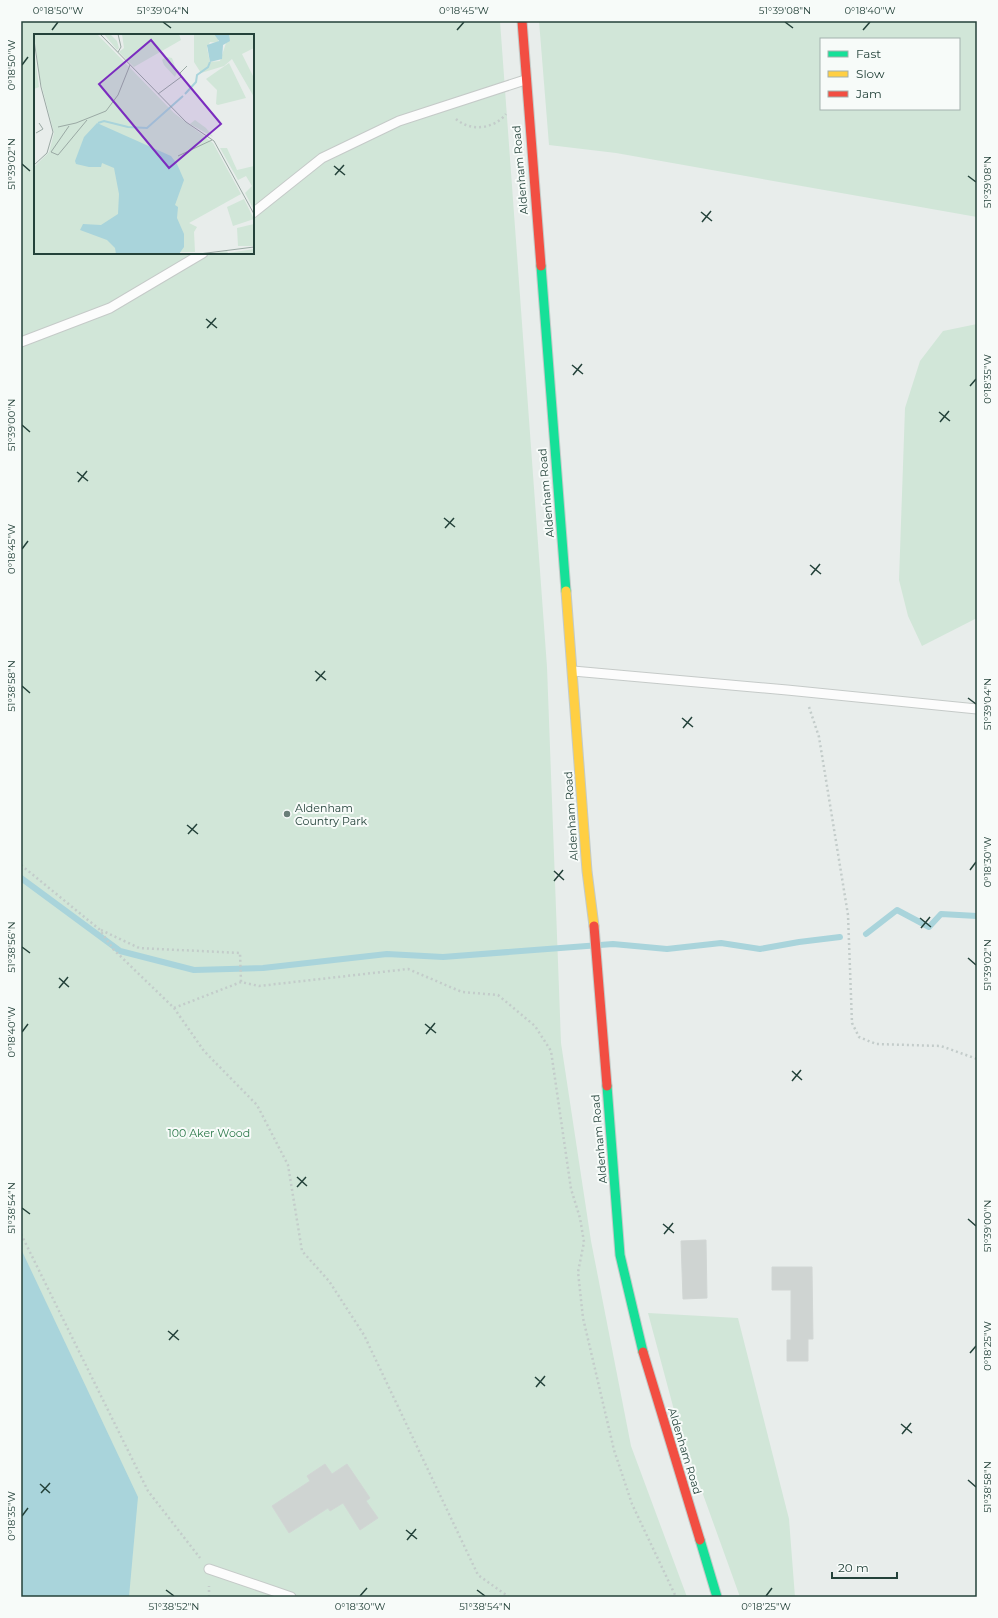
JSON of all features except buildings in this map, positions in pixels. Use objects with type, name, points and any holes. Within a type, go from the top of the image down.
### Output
[{"type":"street","name":"Aldenham Road","points":[[522,21],[525,80],[573,671],[587,871],[597,955],[620,1255],[645,1361],[717,1597]]},
{"type":"lane","points":[[254,212],[322,158],[399,121],[525,80]]},
{"type":"lane","points":[[21,342],[31,340],[110,308],[201,254]]},
{"type":"lane","points":[[573,671],[977,709]]},
{"type":"lane","points":[[209,1569],[291,1597]]},
{"type":"path","points":[[446,106],[452,116],[463,125],[481,128],[502,120],[507,114]]},
{"type":"path","points":[[787,690],[807,703],[819,737],[848,915],[852,1023],[859,1037],[876,1044],[941,1046],[977,1059]]},
{"type":"path","points":[[21,865],[100,929],[139,948],[240,954],[241,982]]},
{"type":"path","points":[[100,929],[114,950],[174,1008],[204,1051],[257,1105],[288,1165],[302,1251],[329,1281],[364,1335],[478,1575],[509,1597]]},
{"type":"path","points":[[174,1008],[241,982],[259,986],[408,969],[462,992],[498,995],[535,1026],[551,1051],[571,1189],[580,1218],[584,1242],[578,1272],[583,1318],[614,1450],[632,1504],[676,1597]]},
{"type":"path","points":[[21,1234],[148,1491],[209,1569]]},
{"type":"green space","name":"Aldenham Country Park","points":[[21,21],[500,21],[547,667],[561,1043],[591,1241],[631,1446],[687,1597],[21,1597]]},
{"type":"green space","points":[[539,21],[977,21],[977,217],[616,153],[549,145]]},
{"type":"green space","points":[[977,324],[977,618],[922,646],[908,616],[899,580],[905,408],[920,361],[943,331]]},
{"type":"green space","points":[[648,1313],[738,1318],[789,1519],[795,1597],[740,1597],[678,1425]]},
{"type":"water","points":[[21,1249],[138,1497],[129,1597],[21,1597]]},
{"type":"waterway","points":[[21,878],[120,951],[194,970],[263,968],[387,954],[443,957],[613,944],[667,949],[721,943],[760,949],[840,937]]},
{"type":"waterway","points":[[866,934],[897,910],[929,927],[941,914],[977,916]]},
{"type":"traffic: fast","points":[[541,266],[566,591]]},
{"type":"traffic: fast","points":[[607,1086],[620,1255],[643,1352]]},
{"type":"traffic: fast","points":[[700,1540],[717,1597]]},
{"type":"traffic: slow","points":[[566,591],[587,871],[594,926]]},
{"type":"traffic: jam","points":[[522,21],[541,266]]},
{"type":"traffic: jam","points":[[594,926],[607,1086]]},
{"type":"traffic: jam","points":[[643,1352],[700,1540]]},
{"type":"place","name":"Aldenham Country Park","points":[[287,814]]},
{"type":"park label","name":"100 Aker Wood","points":[[209,1133]]}]
